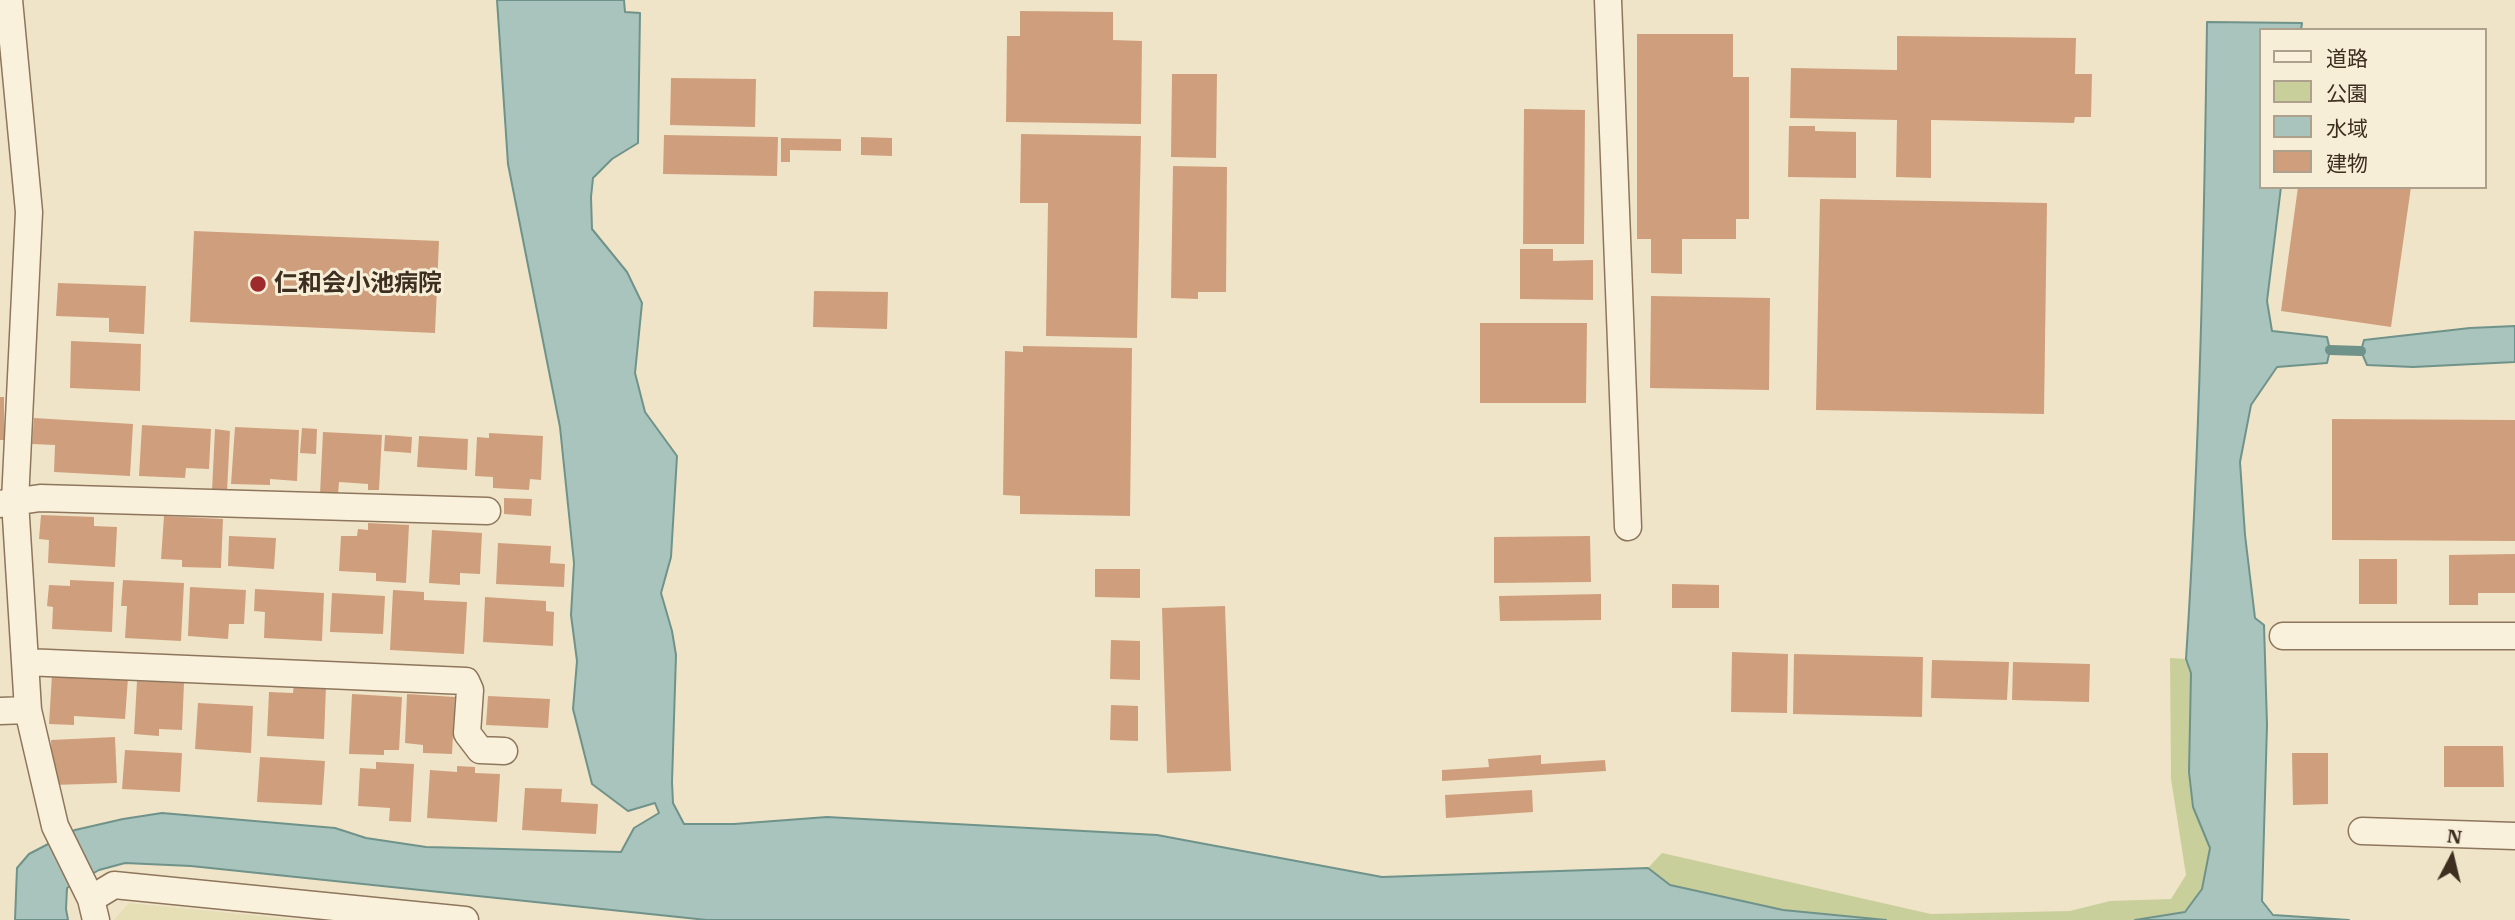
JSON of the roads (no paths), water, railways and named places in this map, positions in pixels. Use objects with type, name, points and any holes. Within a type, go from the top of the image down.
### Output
[{"type":"street","points":[[9,0],[29,212],[8,502],[28,710],[55,826],[93,909],[114,886],[465,920]]},
{"type":"street","points":[[1608,0],[1628,527]]},
{"type":"street","points":[[8,502],[40,498],[487,511]]},
{"type":"street","points":[[2283,636],[2515,636]]},
{"type":"street","points":[[25,662],[466,681],[470,690],[467,733],[480,750],[505,751]]},
{"type":"street","points":[[0,711],[28,710]]},
{"type":"street","points":[[2362,831],[2515,836]]},
{"type":"water","points":[[497,0],[624,0],[625,12],[640,13],[638,143],[612,159],[593,178],[592,229],[627,272],[642,303],[635,373],[645,412],[677,456],[671,557],[661,593],[676,655],[673,803],[684,824],[734,824],[827,817],[1157,835],[1382,877],[1648,868],[1670,885],[1783,910],[1886,920],[707,920],[191,866],[125,863],[99,870],[67,888],[68,920],[15,920],[17,868],[29,854],[75,830],[123,819],[162,813],[335,828],[366,838],[426,847],[621,852],[634,828],[659,813],[655,803],[628,811],[592,784],[573,709],[577,661],[571,615],[574,563],[560,427],[508,164]]},
{"type":"water","points":[[2207,22],[2302,23],[2301,28],[2260,28],[2260,189],[2281,189],[2267,301],[2272,331],[2327,337],[2330,350],[2327,363],[2277,367],[2251,405],[2240,462],[2255,618],[2264,625],[2267,725],[2262,901],[2273,915],[2349,920],[2135,920],[2185,912],[2202,889],[2210,848],[2193,807],[2189,772],[2191,673],[2186,659],[2203,261]]},
{"type":"water","points":[[2515,326],[2515,362],[2413,367],[2367,365],[2361,351],[2364,340],[2470,328]]},
{"type":"waterway","points":[[2330,350],[2361,351]]},
{"type":"place","name":"仁和会小池病院","points":[[258,284]]}]
